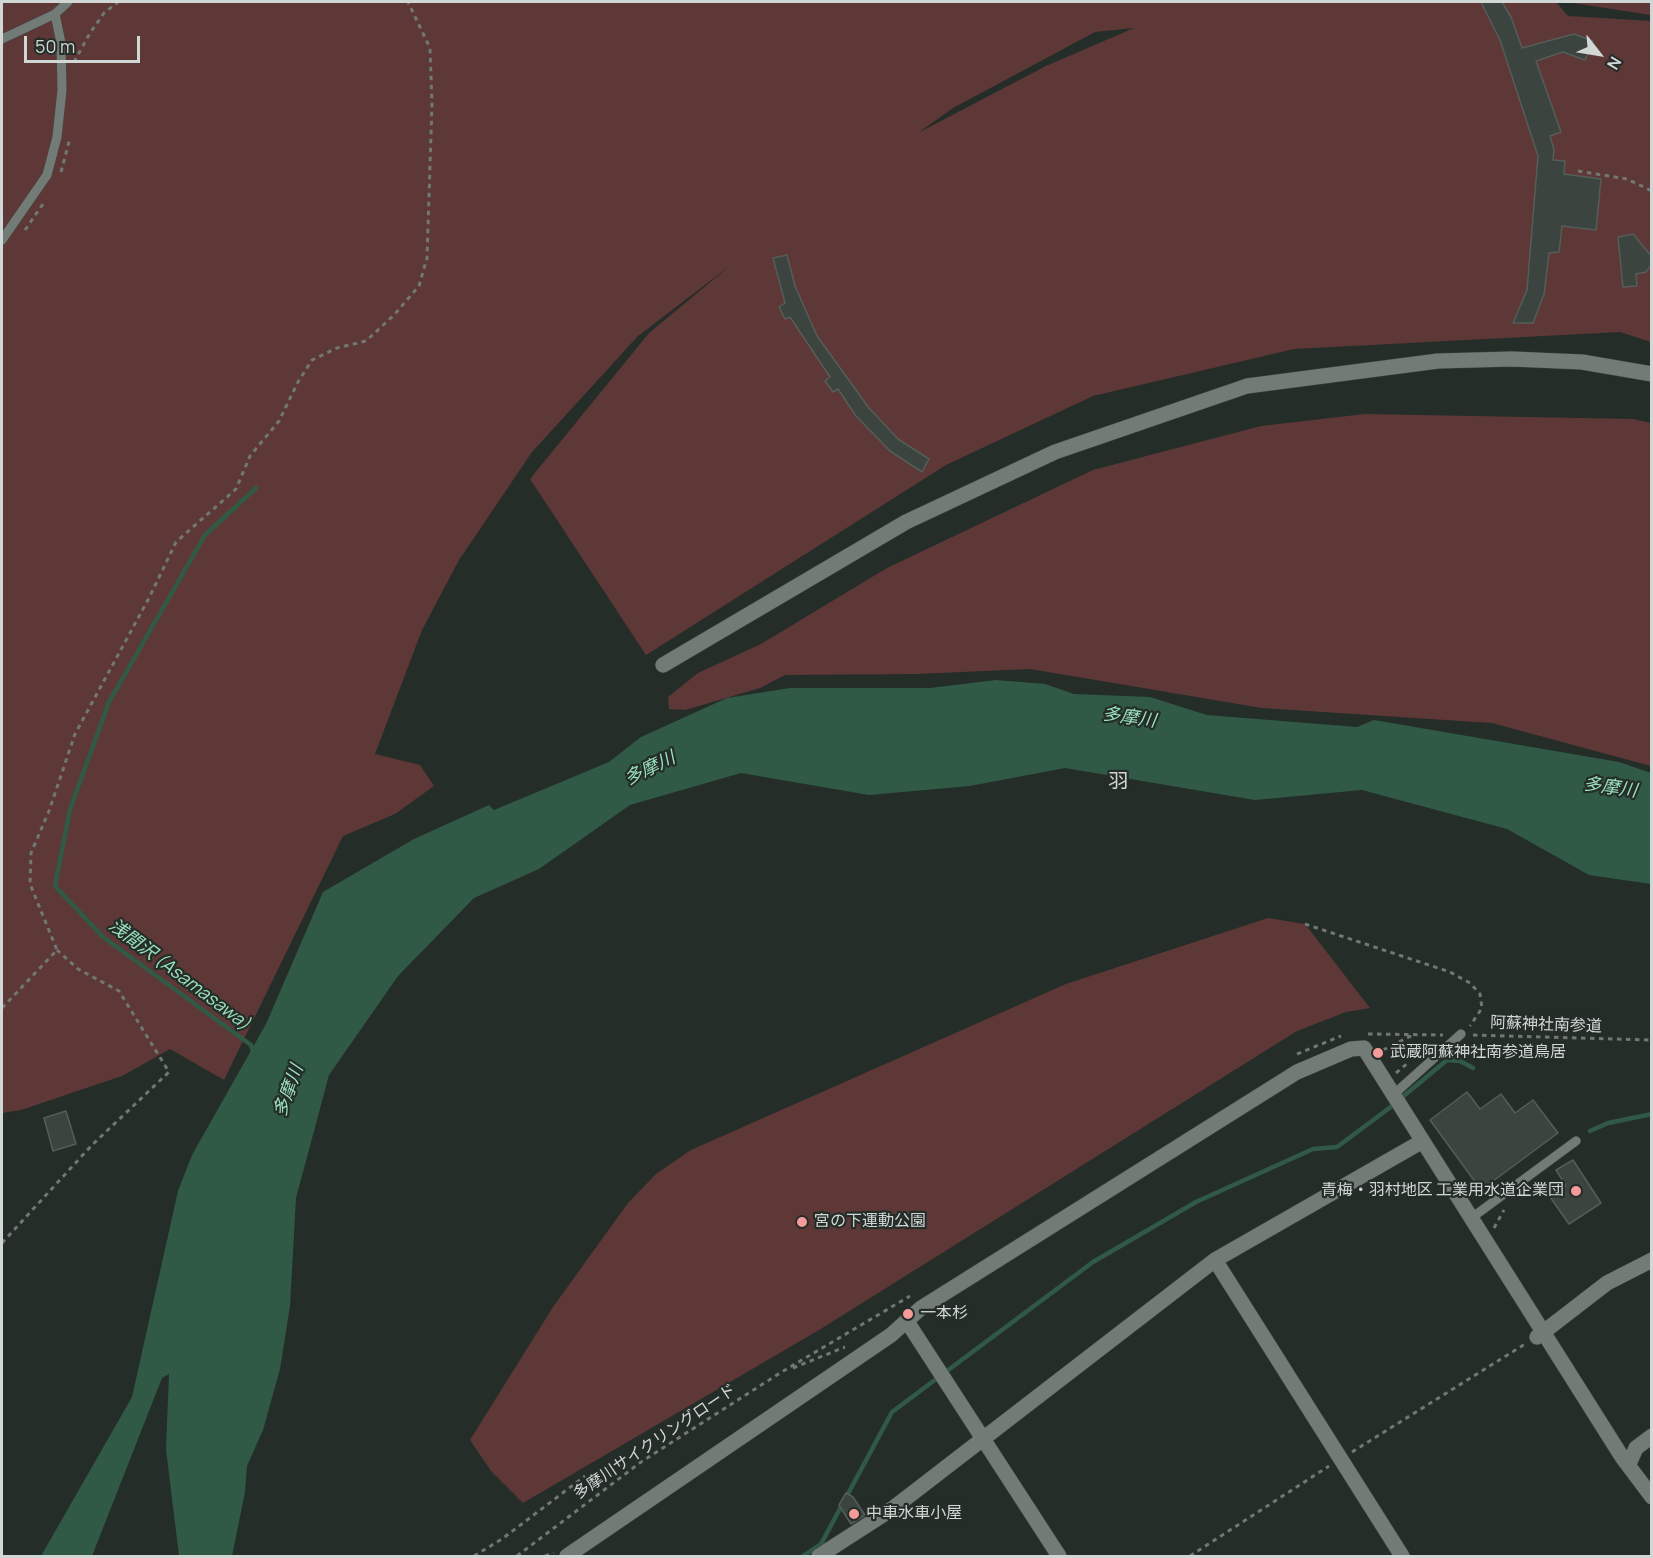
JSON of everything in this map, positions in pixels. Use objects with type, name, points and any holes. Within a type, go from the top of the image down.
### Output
[{"type":"street","points":[[663,665],[906,522],[1055,453],[1246,386],[1438,361],[1512,359],[1582,362],[1652,374]]},
{"type":"street","points":[[571,1556],[908,1323],[921,1308],[1297,1072],[1351,1049],[1364,1048],[1539,1334],[1622,1457],[1652,1497]]},
{"type":"street","points":[[819,1557],[892,1509],[982,1437],[1215,1260],[1421,1142]]},
{"type":"street","points":[[1215,1260],[1402,1557]]},
{"type":"street","points":[[1539,1334],[1607,1282],[1652,1260]]},
{"type":"street","points":[[908,1323],[1059,1557]]},
{"type":"street","points":[[1629,1464],[1636,1448],[1652,1436]]},
{"type":"lane","points":[[2,39],[55,14],[69,2]]},
{"type":"lane","points":[[2,240],[47,175],[57,137],[62,90],[60,43],[55,14]]},
{"type":"lane","points":[[1395,1100],[1461,1034]]},
{"type":"lane","points":[[1470,1219],[1576,1141]]},
{"type":"path","points":[[2,1244],[92,1145],[169,1072],[119,991],[78,969],[57,950],[30,884],[32,853],[75,734],[149,598],[176,542],[236,489],[250,456],[279,422],[298,382],[312,360],[338,348],[366,341],[394,315],[419,286],[427,258],[432,104],[430,48],[408,2]]},
{"type":"path","points":[[1578,171],[1627,179],[1652,191]]},
{"type":"path","points":[[1305,924],[1450,972],[1470,983],[1480,994],[1482,1008],[1475,1020],[1461,1034]]},
{"type":"path","points":[[2,1008],[57,950]]},
{"type":"path","points":[[1386,1059],[1381,1051],[1417,1033]]},
{"type":"path","name":"阿蘇神社南参道","points":[[1358,1034],[1417,1033],[1652,1040]]},
{"type":"path","points":[[1431,1043],[1440,1035]]},
{"type":"path","points":[[1391,1066],[1396,1074],[1413,1058]]},
{"type":"path","points":[[1492,1233],[1504,1208],[1499,1198]]},
{"type":"path","points":[[860,1327],[864,1332]]},
{"type":"path","points":[[1190,1557],[1539,1334]]},
{"type":"path","name":"多摩川サイクリングロード","points":[[517,1557],[641,1462],[780,1373],[847,1346]]},
{"type":"path","points":[[474,1557],[502,1539],[585,1476]]},
{"type":"shaded area","points":[[2,2],[1556,2],[1568,16],[1651,21],[1651,342],[1620,332],[1294,349],[1093,396],[946,465],[646,655],[530,479],[649,333],[731,265],[638,336],[532,452],[459,560],[422,630],[375,754],[420,765],[434,786],[395,814],[343,836],[224,1080],[170,1049],[122,1076],[21,1110],[2,1113]],"holes":[[[1134,28],[1046,66],[918,133],[953,108],[1095,32]]]},
{"type":"shaded area","points":[[1566,2],[1651,2],[1651,15]]},
{"type":"shaded area","points":[[1365,414],[1633,419],[1651,423],[1651,766],[1492,723],[1262,708],[1030,669],[916,674],[785,675],[760,688],[685,710],[669,709],[668,697],[698,673],[761,644],[887,568],[1093,470],[1261,426]]},
{"type":"shaded area","name":"宮の下運動公園","points":[[1268,918],[1305,924],[1370,1008],[1346,1012],[1297,1031],[819,1330],[523,1503],[491,1471],[470,1440],[553,1307],[628,1203],[656,1174],[691,1150],[1066,984]]},
{"type":"water","name":"多摩川","points":[[996,680],[1045,684],[1074,694],[1150,697],[1207,715],[1357,727],[1374,720],[1619,762],[1651,773],[1651,884],[1589,875],[1507,829],[1362,790],[1255,800],[1065,768],[970,786],[869,795],[741,773],[630,805],[539,869],[474,898],[398,976],[329,1075],[296,1198],[290,1306],[280,1369],[263,1430],[247,1466],[245,1492],[232,1556],[179,1556],[166,1449],[169,1374],[162,1378],[92,1556],[41,1556],[132,1397],[178,1191],[192,1155],[266,1024],[323,892],[414,839],[489,805],[494,810],[609,762],[641,737],[727,698],[790,688],[930,688]]},
{"type":"building","points":[[1481,2],[1502,2],[1511,17],[1522,48],[1574,34],[1593,41],[1585,60],[1563,52],[1536,61],[1561,132],[1550,136],[1554,150],[1553,160],[1565,161],[1564,174],[1601,179],[1596,230],[1562,226],[1559,252],[1549,253],[1544,294],[1533,323],[1513,323],[1527,290],[1538,156],[1500,40]]},
{"type":"building","points":[[1633,234],[1652,257],[1652,264],[1646,272],[1636,274],[1637,286],[1623,287],[1618,237]]},
{"type":"building","points":[[787,255],[795,286],[817,336],[869,408],[898,439],[929,459],[922,472],[890,451],[856,416],[838,389],[833,392],[825,381],[830,377],[790,317],[785,319],[779,307],[785,303],[773,258]]},
{"type":"building","points":[[1467,1092],[1480,1109],[1501,1094],[1515,1113],[1533,1100],[1558,1133],[1481,1190],[1430,1120]]},
{"type":"building","points":[[66,1111],[76,1144],[53,1151],[44,1118]]},
{"type":"building","name":"青梅・羽村地区 工業用水道企業団","points":[[1573,1160],[1601,1203],[1569,1224],[1550,1197],[1566,1186],[1556,1170]]},
{"type":"building","name":"中車水車小屋","points":[[846,1493],[853,1497],[865,1515],[851,1524],[839,1505]]},
{"type":"waterway","name":"浅間沢 (Asamasawa)","points":[[254,1054],[251,1045],[103,937],[55,886],[70,809],[109,702],[205,535],[256,488]]},
{"type":"waterway","points":[[803,1556],[821,1544],[892,1412],[1093,1262],[1196,1202],[1313,1149],[1337,1147],[1388,1109],[1447,1060],[1460,1061],[1473,1068]]},
{"type":"waterway","points":[[1590,1131],[1608,1123],[1652,1114]]},
{"type":"place","name":"武蔵阿蘇神社南参道鳥居","points":[[1378,1053]]},
{"type":"place","name":"青梅・羽村地区 工業用水道企業団","points":[[1576,1191]]},
{"type":"place","name":"宮の下運動公園","points":[[802,1222]]},
{"type":"place","name":"一本杉","points":[[908,1314]]},
{"type":"place","name":"中車水車小屋","points":[[854,1514]]},
{"type":"district","name":"羽","points":[[1118,782]]}]
